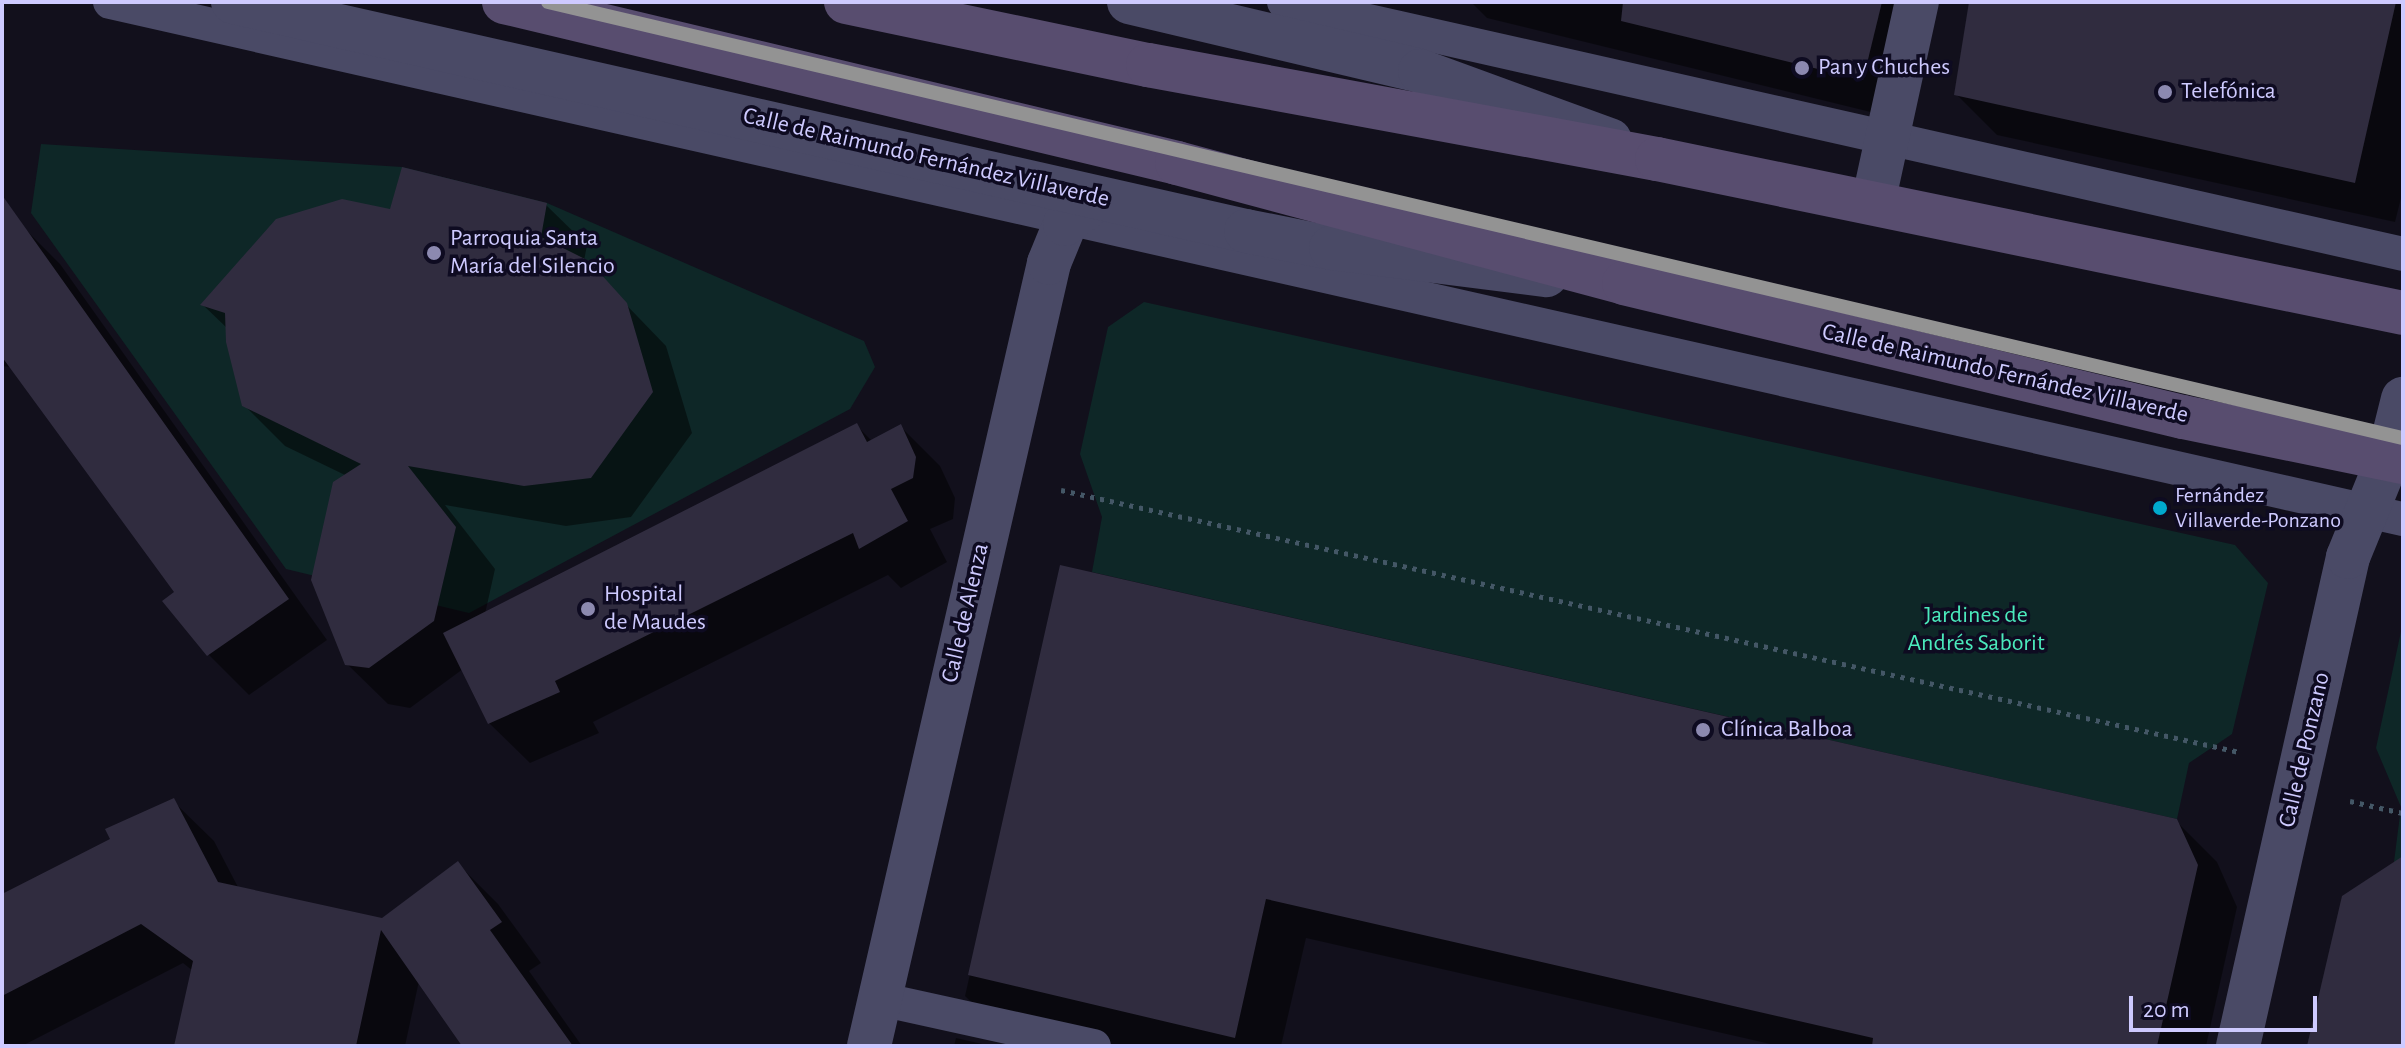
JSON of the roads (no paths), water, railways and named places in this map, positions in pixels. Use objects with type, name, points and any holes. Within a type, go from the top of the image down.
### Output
[{"type":"main road","name":"Calle de Raimundo Fernández Villaverde","points":[[504,2],[1192,166],[1624,283],[2183,417],[2396,461]]},
{"type":"main road","points":[[846,2],[1148,65],[1657,159],[2403,313]]},
{"type":"street","name":"Calle de Raimundo Fernández Villaverde","points":[[233,2],[1084,208],[1331,248],[1624,283]]},
{"type":"street","points":[[1129,2],[1373,27],[1480,90],[1657,159]]},
{"type":"street","points":[[1873,203],[1917,2]]},
{"type":"street","name":"Calle de Alenza","points":[[869,1046],[1045,278],[1058,238],[1084,208]]},
{"type":"street","points":[[2396,461],[2403,399]]},
{"type":"street","name":"Calle de Ponzano","points":[[2238,1046],[2348,557],[2384,514],[2396,461]]},
{"type":"lane","points":[[110,2],[1084,208],[2384,514]]},
{"type":"lane","points":[[1284,2],[1373,27],[1887,137],[2403,254]]},
{"type":"lane","points":[[880,999],[1094,1046]]},
{"type":"place","name":"Pan y Chuches","points":[[1802,68]]},
{"type":"place","name":"Telefónica","points":[[2165,92]]},
{"type":"place","name":"Parroquia Santa María del Silencio","points":[[434,253]]},
{"type":"place","name":"Fernández Villaverde-Ponzano","points":[[2160,508]]},
{"type":"place","name":"Hospital de Maudes","points":[[588,609]]},
{"type":"place","name":"Clínica Balboa","points":[[1703,730]]},
{"type":"park label","name":"Jardines de Andrés Saborit","points":[[1976,630]]}]
